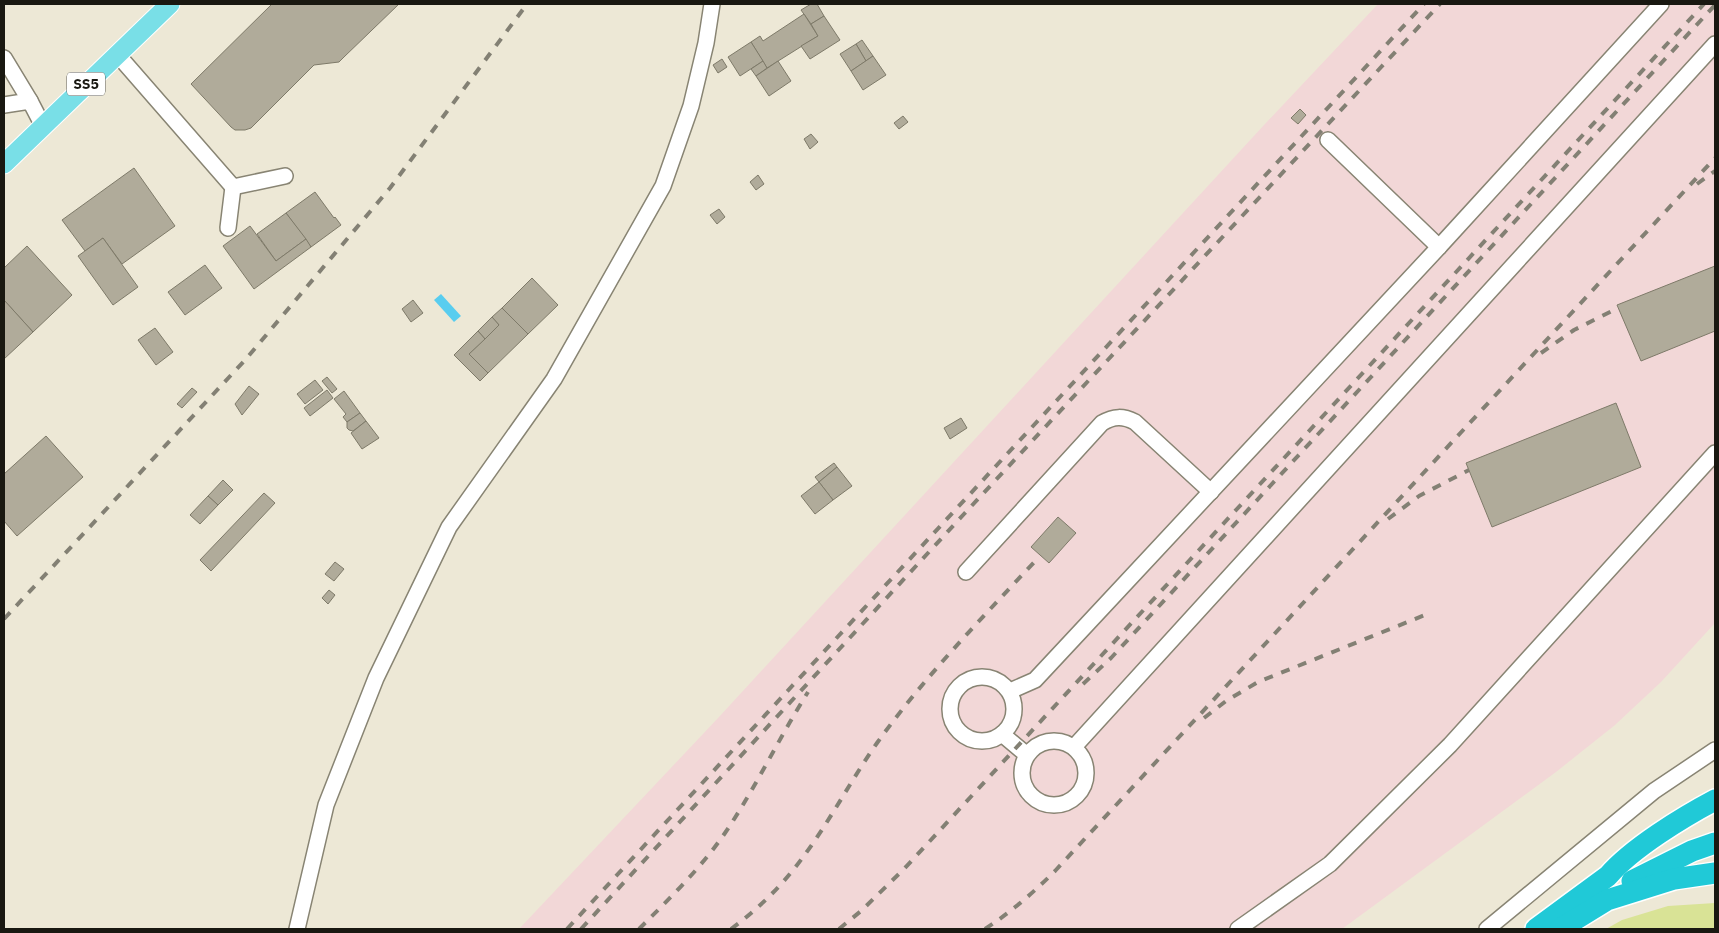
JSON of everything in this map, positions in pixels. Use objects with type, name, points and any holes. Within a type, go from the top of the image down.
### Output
[{"type":"highway","points":[[1536,929],[1608,876],[1617,865],[1715,800]]},
{"type":"highway","points":[[1608,876],[1622,872],[1677,843],[1715,830]]},
{"type":"highway","points":[[1606,900],[1614,890],[1692,851],[1715,843]]},
{"type":"highway","points":[[1560,929],[1606,900],[1674,879],[1715,873]]},
{"type":"main road","name":"SS5","points":[[4,164],[170,4]]},
{"type":"street","points":[[297,929],[326,805],[376,678],[449,527],[554,379],[663,186],[692,106],[712,4]]},
{"type":"street","points":[[1010,691],[1035,680],[1439,247],[1661,4]]},
{"type":"street","points":[[1074,747],[1715,44]]},
{"type":"street","points":[[117,54],[233,186],[228,228]]},
{"type":"street","points":[[4,58],[43,126]]},
{"type":"street","points":[[4,105],[30,101]]},
{"type":"street","points":[[1328,140],[1439,247]]},
{"type":"street","points":[[233,186],[285,176]]},
{"type":"street","points":[[966,572],[1102,424],[1114,417],[1123,417],[1135,422],[1211,492]]},
{"type":"street","points":[[1238,929],[1330,864],[1443,752],[1715,453]]},
{"type":"street","points":[[984,676],[994,678],[1003,683],[1010,691],[1015,709],[1009,727],[1002,734],[993,739],[973,740],[956,728],[951,719],[950,703],[956,689],[964,682],[973,677],[984,676]]},
{"type":"street","points":[[1002,734],[1027,755]]},
{"type":"street","points":[[1060,741],[1074,747],[1082,756],[1086,765],[1087,776],[1084,786],[1070,802],[1060,805],[1049,805],[1039,802],[1031,796],[1025,787],[1022,771],[1027,755],[1034,747],[1044,742],[1060,741]]},
{"type":"street","points":[[1487,929],[1654,791],[1715,750]]},
{"type":"shaded area","points":[[1378,4],[1715,4],[1715,623],[1661,682],[1615,725],[1556,772],[1342,929],[519,929],[719,717],[1264,125]]},
{"type":"green space","points":[[1715,903],[1715,929],[1606,929],[1622,920],[1668,906]]},
{"type":"water","points":[[441,294],[461,316],[454,322],[434,300]]},
{"type":"building","points":[[272,4],[399,4],[339,62],[314,65],[251,128],[235,130],[191,84]]},
{"type":"building","points":[[811,4],[817,4],[824,16],[811,24],[801,10]]},
{"type":"building","points":[[804,14],[818,36],[767,68],[751,42],[760,36],[763,41]]},
{"type":"building","points":[[824,16],[840,40],[810,59],[801,46],[818,36],[811,24]]},
{"type":"building","points":[[862,40],[873,56],[866,61],[856,44]]},
{"type":"building","points":[[751,42],[763,61],[740,76],[728,57]]},
{"type":"building","points":[[856,44],[866,61],[851,71],[840,54]]},
{"type":"building","points":[[873,56],[886,75],[863,90],[851,71]]},
{"type":"building","points":[[722,59],[727,67],[718,73],[713,65]]},
{"type":"building","points":[[763,61],[767,68],[756,76],[751,69]]},
{"type":"building","points":[[778,61],[791,81],[769,96],[756,76]]},
{"type":"building","points":[[1300,109],[1306,115],[1298,124],[1291,118]]},
{"type":"building","points":[[903,116],[908,122],[899,129],[894,123]]},
{"type":"building","points":[[811,134],[818,142],[810,149],[804,139]]},
{"type":"building","points":[[134,168],[175,226],[122,264],[103,238],[85,251],[62,220]]},
{"type":"building","points":[[758,175],[764,184],[756,190],[750,182]]},
{"type":"building","points":[[315,192],[341,225],[311,247],[286,213]]},
{"type":"building","points":[[719,209],[725,217],[717,224],[710,215]]},
{"type":"building","points":[[286,213],[306,239],[276,261],[257,234]]},
{"type":"building","points":[[250,226],[276,261],[306,239],[311,247],[254,289],[223,246]]},
{"type":"building","points":[[103,238],[138,287],[113,305],[78,256]]},
{"type":"building","points":[[27,246],[72,295],[33,332],[4,300],[4,268]]},
{"type":"building","points":[[205,265],[222,288],[185,315],[168,292]]},
{"type":"building","points":[[1715,266],[1715,331],[1641,361],[1617,305]]},
{"type":"building","points":[[532,278],[558,305],[528,334],[502,308]]},
{"type":"building","points":[[4,300],[33,332],[4,359]]},
{"type":"building","points":[[413,300],[423,313],[411,322],[402,309]]},
{"type":"building","points":[[502,308],[528,334],[488,373],[469,354],[499,325],[492,317]]},
{"type":"building","points":[[492,317],[499,325],[485,339],[478,331]]},
{"type":"building","points":[[155,328],[173,352],[156,365],[138,340]]},
{"type":"building","points":[[478,331],[485,339],[469,354],[488,373],[480,381],[454,355]]},
{"type":"building","points":[[327,377],[337,389],[332,393],[322,381]]},
{"type":"building","points":[[315,380],[323,390],[305,404],[297,394]]},
{"type":"building","points":[[249,386],[259,394],[242,415],[235,404]]},
{"type":"building","points":[[192,388],[197,392],[182,408],[177,404]]},
{"type":"building","points":[[327,390],[333,398],[310,416],[304,408]]},
{"type":"building","points":[[344,391],[360,413],[347,422],[343,417],[346,414],[334,399]]},
{"type":"building","points":[[1616,403],[1641,467],[1492,527],[1466,463]]},
{"type":"building","points":[[360,413],[366,421],[353,431],[349,430],[347,422]]},
{"type":"building","points":[[961,418],[967,428],[950,439],[944,428]]},
{"type":"building","points":[[366,421],[379,438],[362,449],[351,433]]},
{"type":"building","points":[[46,436],[83,477],[17,536],[4,521],[4,474]]},
{"type":"building","points":[[834,463],[837,467],[819,482],[815,477]]},
{"type":"building","points":[[837,467],[852,486],[833,500],[819,482]]},
{"type":"building","points":[[223,480],[233,490],[218,505],[208,496]]},
{"type":"building","points":[[819,482],[833,500],[815,514],[801,496]]},
{"type":"building","points":[[264,493],[275,503],[211,571],[200,560]]},
{"type":"building","points":[[208,496],[218,505],[200,524],[190,515]]},
{"type":"building","points":[[1058,517],[1076,533],[1049,563],[1031,547]]},
{"type":"building","points":[[335,562],[344,569],[334,581],[325,574]]},
{"type":"building","points":[[329,590],[335,595],[328,604],[322,598]]},
{"type":"railway","points":[[4,619],[246,359],[390,188],[527,4]]},
{"type":"railway","points":[[567,929],[1424,4]]},
{"type":"railway","points":[[581,929],[964,514],[1440,4]]},
{"type":"railway","points":[[839,929],[861,911],[904,869],[1704,4]]},
{"type":"railway","points":[[1083,684],[1111,658],[1715,5]]},
{"type":"railway","points":[[985,929],[1021,902],[1055,871],[1715,158]]},
{"type":"railway","points":[[1697,184],[1715,171]]},
{"type":"railway","points":[[1541,353],[1574,330],[1618,308]]},
{"type":"railway","points":[[1388,519],[1419,496],[1469,470]]},
{"type":"railway","points":[[731,929],[779,887],[813,843],[867,757],[895,718],[955,647],[1039,557]]},
{"type":"railway","points":[[1204,718],[1226,701],[1258,682],[1425,615]]},
{"type":"railway","points":[[639,929],[673,895],[716,846],[747,798],[808,692]]}]
